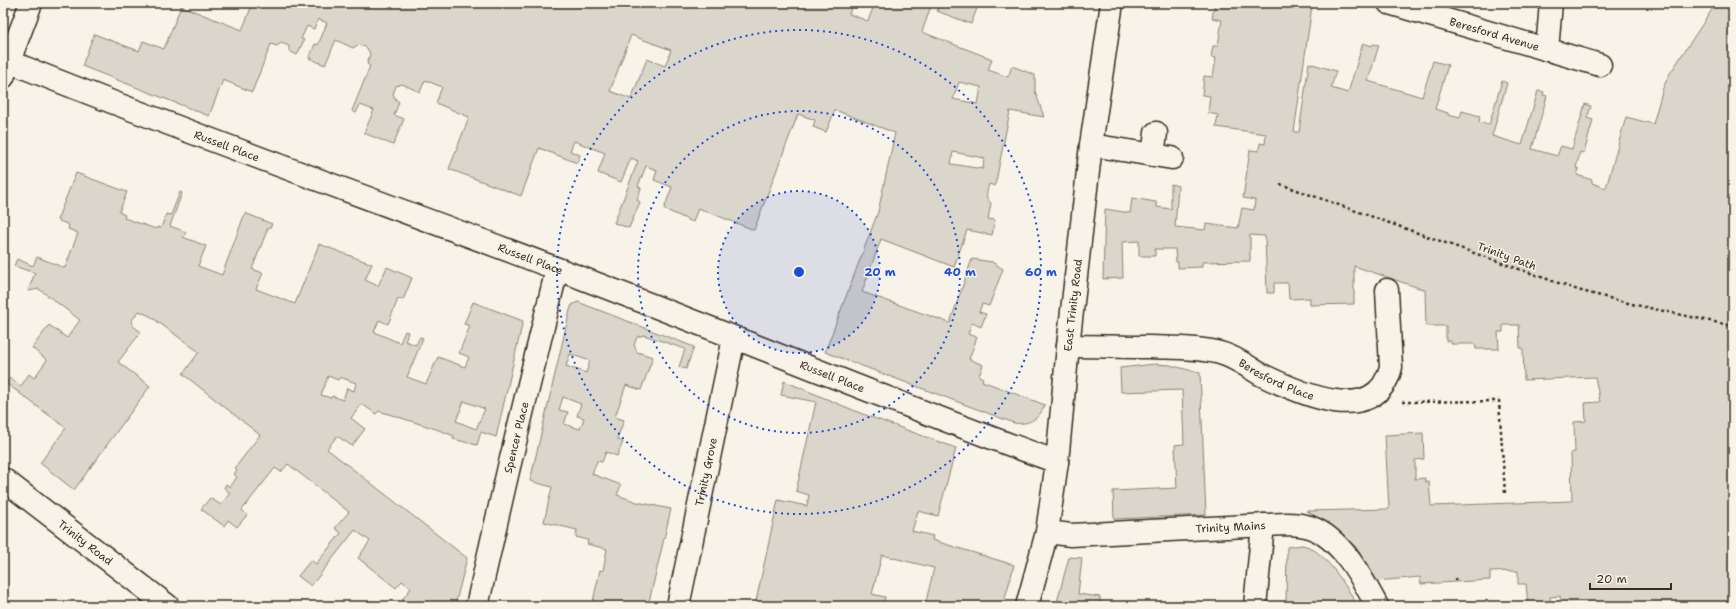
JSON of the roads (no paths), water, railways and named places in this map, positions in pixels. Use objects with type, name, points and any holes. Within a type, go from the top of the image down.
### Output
[{"type":"street","points":[[5,66],[31,3]]},
{"type":"street","name":"East Trinity Road","points":[[1027,606],[1047,532],[1057,462],[1068,346],[1091,145],[1112,3]]},
{"type":"street","name":"Beresford Avenue","points":[[1388,3],[1600,65]]},
{"type":"street","points":[[1547,50],[1550,3]]},
{"type":"street","name":"Russell Place","points":[[5,66],[135,110],[557,269],[926,414],[1057,462]]},
{"type":"street","points":[[1091,145],[1162,157],[1156,133]]},
{"type":"street","name":"Spencer Place","points":[[477,606],[557,269]]},
{"type":"street","name":"Beresford Place","points":[[1068,346],[1195,348],[1219,352],[1263,375],[1312,395],[1346,402],[1366,400],[1381,390],[1387,380],[1391,367],[1387,290]]},
{"type":"street","name":"Trinity Grove","points":[[678,606],[734,338]]},
{"type":"street","name":"Trinity Road","points":[[3,479],[168,606]]},
{"type":"street","points":[[1255,606],[1263,525]]},
{"type":"street","name":"Trinity Mains","points":[[1047,532],[1072,535],[1263,525],[1297,525],[1309,527],[1321,532],[1343,553],[1364,583],[1377,606]]}]
